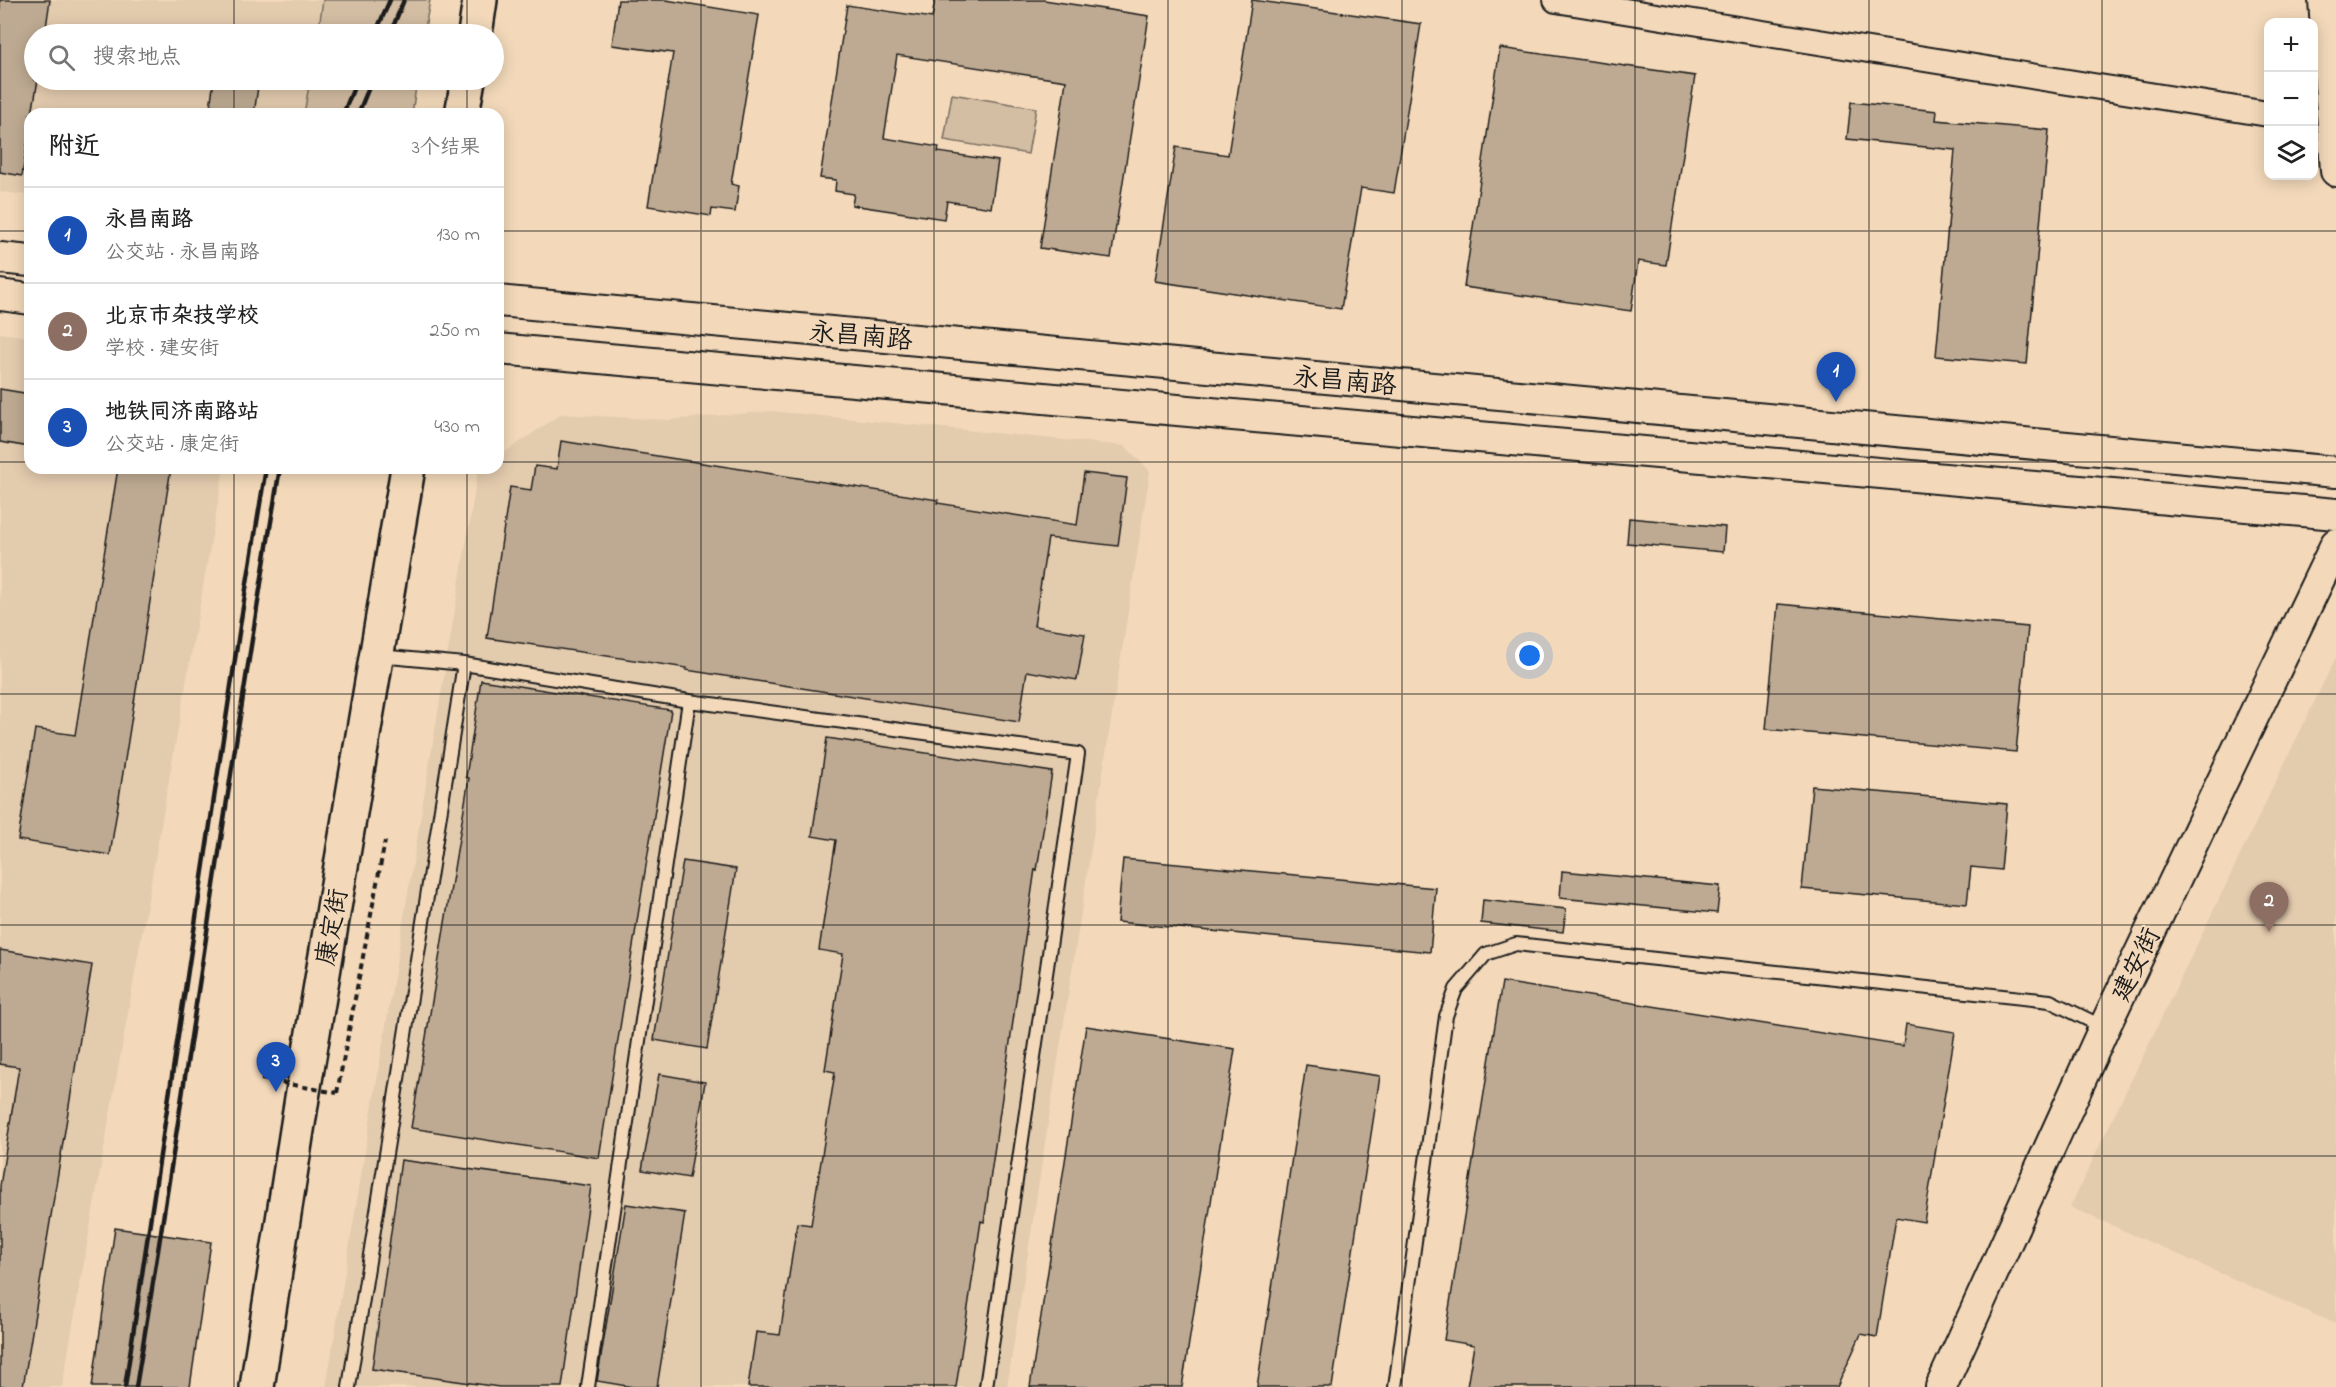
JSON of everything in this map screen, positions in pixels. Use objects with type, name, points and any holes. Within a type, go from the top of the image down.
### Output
[{"type":"main road","points":[[476,24],[480,0]]},
{"type":"main road","points":[[463,108],[466,90]]},
{"type":"main road","name":"康定街","points":[[257,1387],[302,1098],[407,474]]},
{"type":"street","points":[[1556,0],[2264,113]]},
{"type":"street","points":[[2324,0],[2323,123],[2336,171]]},
{"type":"street","points":[[0,258],[24,260]]},
{"type":"street","points":[[0,296],[24,298]]},
{"type":"street","name":"永昌南路","points":[[504,302],[2336,472]]},
{"type":"street","name":"永昌南路","points":[[504,350],[2336,514]]},
{"type":"street","name":"建安街","points":[[1941,1387],[2104,1028],[2336,544]]},
{"type":"lane","points":[[377,656],[464,664],[689,701],[1078,754],[986,1387]]},
{"type":"lane","points":[[349,1387],[464,664]]},
{"type":"lane","points":[[588,1387],[689,701]]},
{"type":"lane","points":[[1395,1387],[1446,1016],[1456,989],[1486,954],[1516,944],[2050,1000],[2104,1028]]},
{"type":"path","points":[[261,1079],[338,1093],[385,841]]},
{"type":"shaded area","points":[[0,0],[323,0],[319,24],[24,24],[24,90],[308,90],[305,108],[24,108],[24,194],[0,192]]},
{"type":"shaded area","points":[[323,0],[430,0],[426,24],[319,24]]},
{"type":"shaded area","points":[[308,90],[416,90],[413,108],[305,108]]},
{"type":"shaded area","points":[[952,94],[1036,108],[1028,154],[944,140]]},
{"type":"shaded area","points":[[0,333],[24,336],[24,474],[223,474],[62,1387],[0,1387]]},
{"type":"shaded area","points":[[771,411],[1125,446],[1150,471],[1007,1387],[326,1387],[478,474],[504,474],[504,453],[561,414],[669,420]]},
{"type":"shaded area","points":[[2336,657],[2336,1324],[2070,1207]]},
{"type":"building","points":[[0,0],[50,0],[46,24],[24,24],[24,90],[36,90],[33,108],[24,108],[22,176],[0,172]]},
{"type":"building","points":[[618,0],[666,0],[759,15],[731,184],[739,186],[735,212],[712,209],[711,216],[648,206],[673,53],[612,45]]},
{"type":"building","points":[[935,0],[1044,0],[1149,16],[1111,258],[1040,248],[1066,81],[897,55],[884,138],[939,147],[938,152],[998,161],[991,208],[947,201],[944,219],[852,205],[854,194],[835,191],[836,180],[820,178],[847,5],[932,18]]},
{"type":"building","points":[[1252,0],[1421,24],[1394,193],[1361,188],[1341,309],[1155,281],[1176,147],[1228,155]]},
{"type":"building","points":[[1500,48],[1695,76],[1666,265],[1638,261],[1631,311],[1464,287]]},
{"type":"building","points":[[213,90],[258,90],[255,108],[210,108]]},
{"type":"building","points":[[1851,102],[1937,111],[1936,120],[2049,130],[2027,364],[1936,356],[1955,150],[1847,139]]},
{"type":"building","points":[[0,389],[24,393],[24,446],[0,442]]},
{"type":"building","points":[[561,441],[938,500],[937,503],[1077,525],[1084,473],[1127,478],[1118,546],[1048,538],[1034,626],[1085,634],[1077,680],[1027,671],[1019,722],[487,638],[510,487],[531,490],[535,466],[557,469]]},
{"type":"building","points":[[117,474],[170,474],[110,855],[18,840],[35,729],[75,735]]},
{"type":"building","points":[[1629,518],[1725,527],[1723,552],[1627,543]]},
{"type":"building","points":[[1778,604],[2028,627],[2016,752],[1766,729]]},
{"type":"building","points":[[481,680],[671,710],[599,1158],[411,1128],[469,778],[466,777]]},
{"type":"building","points":[[827,738],[1052,772],[1037,870],[1035,869],[984,1222],[981,1221],[956,1387],[748,1387],[756,1332],[780,1335],[797,1223],[811,1225],[835,1072],[825,1070],[843,954],[819,950],[836,840],[812,836]]},
{"type":"building","points":[[1812,786],[2007,804],[2001,870],[1971,867],[1967,904],[1802,889]]},
{"type":"building","points":[[1123,859],[1436,888],[1430,952],[1117,922]]},
{"type":"building","points":[[683,861],[736,869],[707,1049],[654,1040]]},
{"type":"building","points":[[1562,871],[1720,886],[1717,913],[1560,898]]},
{"type":"building","points":[[1483,900],[1566,909],[1563,932],[1481,923]]},
{"type":"building","points":[[0,950],[92,965],[23,1387],[0,1387],[0,1186],[19,1067],[0,1064]]},
{"type":"building","points":[[1502,982],[1903,1046],[1906,1024],[1955,1032],[1924,1222],[1896,1217],[1877,1337],[1861,1334],[1837,1387],[1467,1387],[1474,1345],[1444,1340]]},
{"type":"building","points":[[1086,1026],[1235,1049],[1182,1387],[1030,1387]]},
{"type":"building","points":[[1306,1065],[1380,1076],[1332,1387],[1257,1387]]},
{"type":"building","points":[[659,1074],[705,1082],[689,1178],[642,1170]]},
{"type":"building","points":[[401,1160],[591,1186],[562,1387],[499,1387],[372,1369]]},
{"type":"building","points":[[626,1204],[685,1213],[657,1387],[633,1387],[597,1381]]},
{"type":"building","points":[[115,1228],[211,1242],[190,1387],[92,1387]]},
{"type":"railway","points":[[379,24],[390,0]]},
{"type":"railway","points":[[394,24],[404,0]]},
{"type":"railway","points":[[345,108],[353,90]]},
{"type":"railway","points":[[360,108],[368,90]]},
{"type":"railway","points":[[125,1387],[265,474]]},
{"type":"railway","points":[[136,1387],[279,474]]},
{"type":"place","name":"永昌南路","points":[[1836,402]]},
{"type":"place","name":"北京市杂技学校","points":[[2269,932]]},
{"type":"place","name":"地铁同济南路站","points":[[276,1092]]}]
